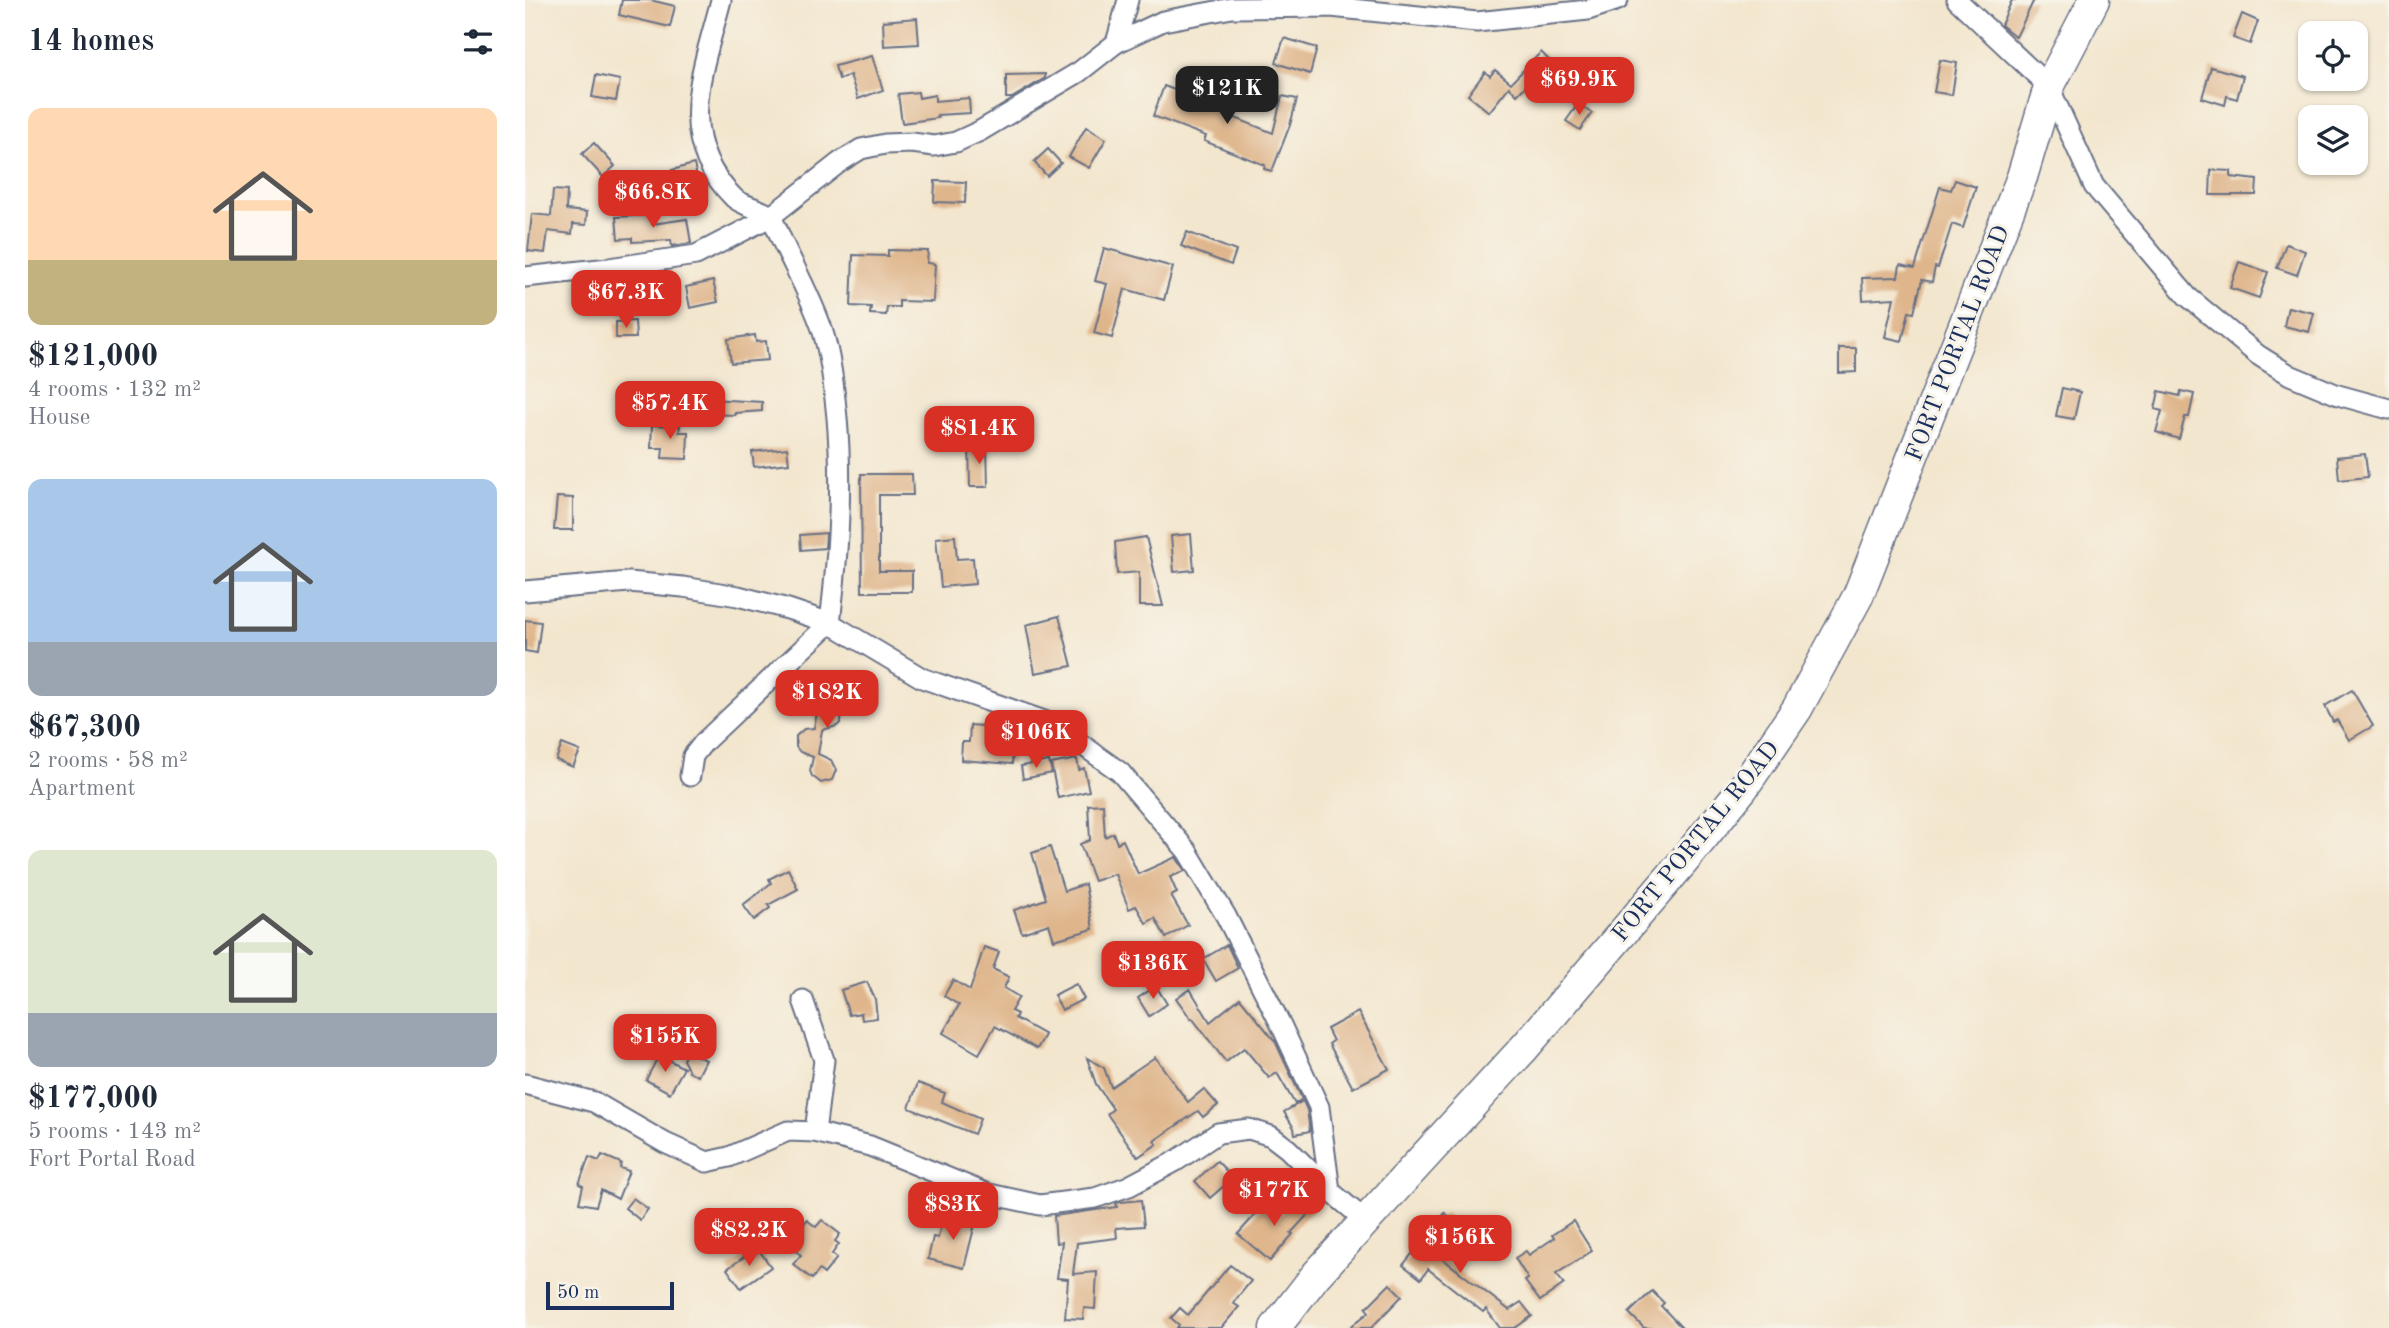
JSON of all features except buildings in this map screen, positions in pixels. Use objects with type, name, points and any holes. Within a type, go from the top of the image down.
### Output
[{"type":"main road","name":"FORT PORTAL ROAD","points":[[1275,1328],[1316,1275],[1525,1047],[1683,862],[1743,788],[1797,709],[1858,596],[2022,177],[2049,87],[2094,0]]},
{"type":"street","points":[[690,776],[693,756],[704,741],[830,624],[839,545],[841,475],[834,385],[822,331],[806,288],[770,217],[736,200],[711,169],[699,142],[696,115],[698,88],[721,0]]},
{"type":"street","points":[[1115,43],[1128,0]]},
{"type":"street","points":[[1311,0],[1331,7]]},
{"type":"street","points":[[525,277],[696,256],[770,217],[840,162],[861,149],[885,144],[912,143],[934,146],[956,142],[1060,85],[1115,43],[1163,21],[1233,8],[1331,7],[1477,22],[1588,10],[1618,0]]},
{"type":"street","points":[[1957,0],[2049,87],[2094,186],[2187,296],[2258,355],[2290,375],[2338,396],[2389,408]]},
{"type":"street","points":[[525,591],[629,582],[739,596],[788,609],[830,624],[922,678],[1053,724],[1120,772],[1187,851],[1226,915],[1319,1107],[1331,1191]]},
{"type":"street","points":[[803,1000],[824,1060],[815,1132]]},
{"type":"street","points":[[525,1084],[594,1102],[665,1143],[707,1162],[729,1157],[788,1131],[815,1132],[870,1146],[985,1194],[1040,1205],[1095,1198],[1129,1186],[1176,1161],[1218,1133],[1249,1129],[1280,1142],[1366,1221]]}]
